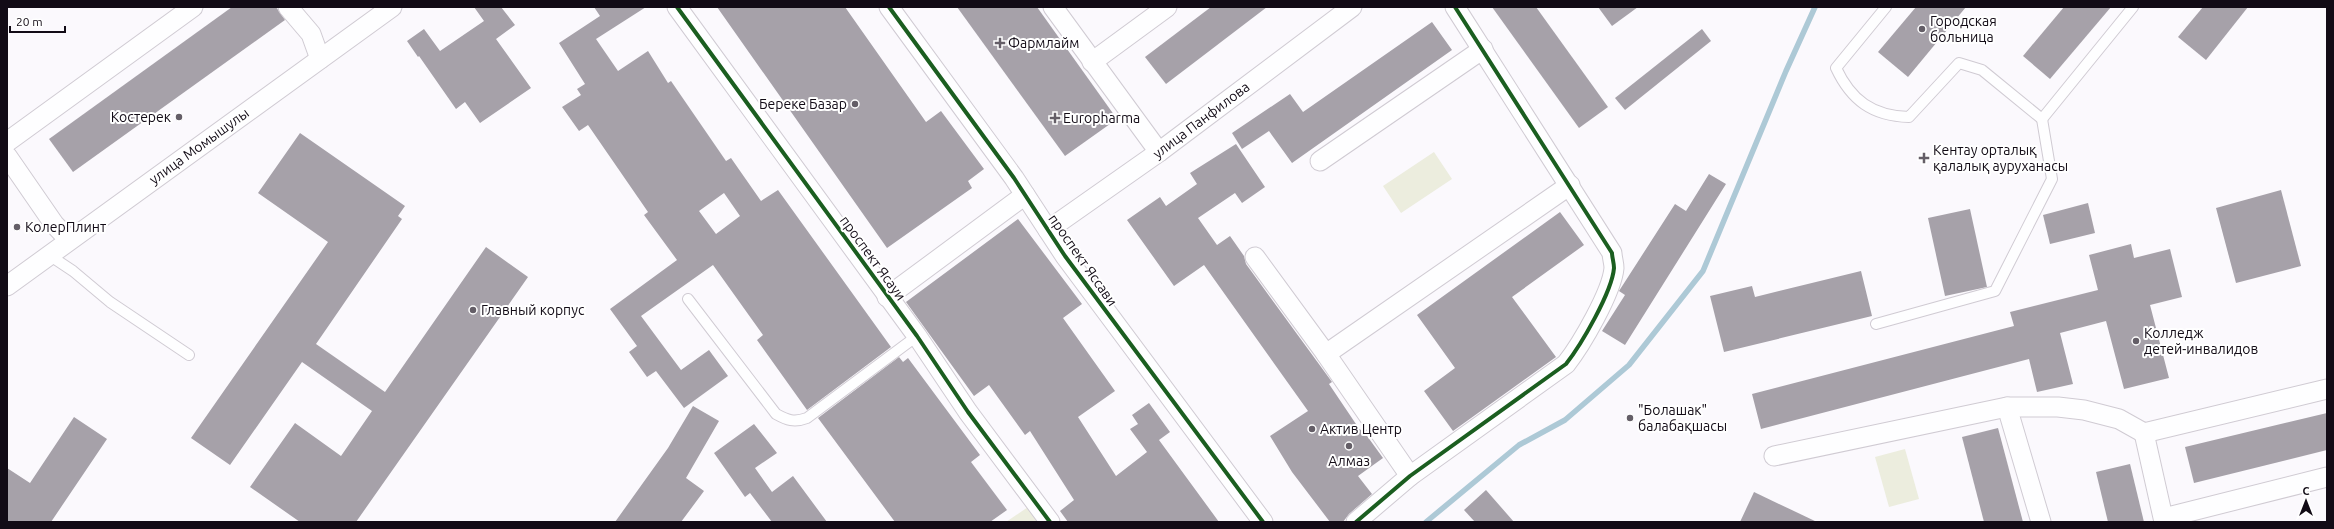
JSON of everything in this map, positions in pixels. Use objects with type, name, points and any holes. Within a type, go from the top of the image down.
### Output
[{"type":"street","points":[[7,142],[193,7]]},
{"type":"street","points":[[288,7],[311,34],[320,59]]},
{"type":"street","name":"улица Момышулы","points":[[7,286],[392,7]]},
{"type":"street","name":"проспект Ясауи","points":[[677,7],[887,297],[917,336],[968,412],[1050,522]]},
{"type":"street","name":"проспект Яссави","points":[[889,7],[1025,195],[1065,256],[1263,522]]},
{"type":"street","points":[[1053,7],[1159,152]]},
{"type":"street","points":[[1092,62],[1167,7]]},
{"type":"street","name":"улица Панфилова","points":[[1048,230],[1159,152],[1352,7]]},
{"type":"street","points":[[1356,522],[1410,476],[1566,364],[1582,344],[1610,285],[1614,268],[1612,253],[1455,7]]},
{"type":"street","points":[[1320,161],[1483,49]]},
{"type":"street","points":[[7,156],[54,224],[69,240]]},
{"type":"street","points":[[1326,354],[1570,185]]},
{"type":"street","points":[[887,297],[1025,195]]},
{"type":"street","points":[[1256,257],[1326,354],[1410,476]]},
{"type":"street","points":[[1774,456],[2007,407],[2058,407],[2084,410],[2120,419],[2144,433],[2327,389]]},
{"type":"street","points":[[2007,407],[2041,522]]},
{"type":"street","points":[[2144,433],[2164,520],[2327,477]]},
{"type":"lane","points":[[1876,324],[1995,292],[2052,179],[2042,119],[1982,70],[1960,63],[1909,117],[1888,117],[1853,96],[1844,85],[1836,68],[1886,7]]},
{"type":"lane","points":[[2042,119],[2133,7]]},
{"type":"lane","points":[[49,255],[73,271],[110,302],[189,355]]},
{"type":"lane","points":[[688,300],[776,414],[787,420],[799,421],[807,418],[917,336]]},
{"type":"shaded area","points":[[1434,152],[1452,179],[1401,213],[1383,186]]},
{"type":"shaded area","points":[[1905,449],[1919,499],[1889,507],[1875,457]]},
{"type":"shaded area","points":[[1031,505],[1043,522],[1006,522]]},
{"type":"building","points":[[232,7],[276,7],[285,20],[73,172],[49,139]]},
{"type":"building","points":[[474,7],[501,7],[515,25],[496,39],[531,88],[480,123],[465,102],[456,109],[407,41],[424,29],[440,51],[484,21]]},
{"type":"building","points":[[594,7],[646,7],[596,39],[618,71],[648,51],[668,83],[671,81],[726,161],[731,158],[761,201],[778,190],[891,347],[807,410],[757,340],[763,335],[713,265],[641,316],[681,370],[709,350],[728,376],[684,408],[656,371],[647,377],[629,352],[637,346],[610,309],[677,260],[644,215],[648,212],[588,125],[579,131],[562,107],[581,95],[577,89],[585,84],[559,43],[600,16]],"holes":[[[724,193],[740,216],[716,234],[699,211]]]},
{"type":"building","name":"Береке Базар","points":[[717,7],[845,7],[926,122],[941,111],[984,169],[968,181],[972,188],[887,248]]},
{"type":"building","points":[[957,7],[1037,7],[1117,119],[1065,156]]},
{"type":"building","points":[[1211,7],[1267,7],[1166,84],[1145,57]]},
{"type":"building","points":[[1492,7],[1536,7],[1608,107],[1579,128]]},
{"type":"building","points":[[1598,7],[1638,7],[1612,26]]},
{"type":"building","name":"Городская больница","points":[[1916,7],[1966,7],[1908,77],[1878,52]]},
{"type":"building","name":"Городская больница","points":[[2064,7],[2111,7],[2050,79],[2023,56]]},
{"type":"building","points":[[2203,7],[2248,7],[2206,60],[2178,37]]},
{"type":"building","points":[[1432,22],[1452,50],[1292,163],[1269,131],[1242,149],[1232,133],[1290,94],[1303,112]]},
{"type":"building","points":[[1702,29],[1711,41],[1625,110],[1615,98]]},
{"type":"building","name":"Главный корпус","points":[[300,133],[405,206],[398,216],[402,219],[316,344],[385,392],[486,247],[528,277],[356,522],[300,522],[250,487],[295,423],[341,456],[372,411],[302,362],[230,465],[191,438],[328,242],[258,193]]},
{"type":"building","points":[[1236,144],[1265,187],[1242,203],[1235,193],[1198,218],[1217,245],[1230,236],[1244,256],[1246,264],[1332,382],[1329,384],[1360,430],[1362,429],[1383,458],[1358,476],[1372,494],[1349,514],[1343,522],[1330,522],[1292,472],[1270,436],[1308,411],[1204,265],[1174,286],[1127,220],[1160,197],[1166,206],[1197,184],[1190,173]]},
{"type":"building","points":[[1709,174],[1726,184],[1625,345],[1602,331],[1625,295],[1619,291],[1675,204],[1686,211]]},
{"type":"building","points":[[2281,190],[2301,266],[2236,283],[2216,208]]},
{"type":"building","points":[[2088,203],[2095,233],[2050,244],[2043,215]]},
{"type":"building","points":[[1970,209],[1987,287],[1945,296],[1928,218]]},
{"type":"building","points":[[1560,212],[1584,245],[1512,297],[1556,357],[1453,431],[1424,391],[1455,368],[1417,315]]},
{"type":"building","points":[[1018,219],[1082,304],[1063,318],[1115,391],[1078,417],[1116,476],[1147,452],[1130,429],[1138,424],[1132,415],[1149,403],[1170,432],[1159,440],[1219,522],[1068,522],[1060,511],[1074,500],[1030,431],[1025,435],[989,385],[974,396],[906,302]]},
{"type":"building","points":[[2131,244],[2134,258],[2170,249],[2182,297],[2150,305],[2169,378],[2124,389],[2106,321],[2060,333],[2073,384],[2037,392],[2029,359],[1761,429],[1752,394],[2014,326],[2010,312],[2098,290],[2089,255]]},
{"type":"building","points":[[1861,271],[1872,316],[1724,352],[1710,296],[1752,286],[1755,297]]},
{"type":"building","points":[[899,357],[903,362],[908,358],[980,455],[971,462],[1007,510],[990,522],[895,522],[818,418]]},
{"type":"building","points":[[693,406],[719,421],[686,478],[704,491],[681,522],[615,522],[668,448]]},
{"type":"building","points":[[2327,413],[2327,450],[2194,483],[2185,447]]},
{"type":"building","points":[[74,417],[107,439],[51,522],[7,522],[7,468],[30,483]]},
{"type":"building","points":[[754,424],[777,453],[755,468],[772,492],[793,476],[827,522],[772,522],[750,493],[745,497],[714,453]]},
{"type":"building","points":[[1998,428],[2023,522],[1984,522],[1962,437]]},
{"type":"building","points":[[2130,464],[2144,522],[2108,522],[2096,472]]},
{"type":"building","points":[[1486,490],[1514,522],[1475,522],[1464,510]]},
{"type":"building","points":[[1754,492],[1817,522],[1740,522]]},
{"type":"waterway","points":[[1426,522],[1519,445],[1565,420],[1629,365],[1703,271],[1786,71],[1815,7]]},
{"type":"cycle path","points":[[677,7],[917,336],[968,412],[1050,522]]},
{"type":"cycle path","points":[[889,7],[1014,178],[1065,256],[1263,522]]},
{"type":"cycle path","points":[[1356,522],[1410,476],[1566,364],[1595,318],[1608,290],[1614,268],[1612,253],[1455,7]]},
{"type":"place","name":"Городская больница","points":[[1922,29]]},
{"type":"place","name":"Фармлайм","points":[[1000,43]]},
{"type":"place","name":"Береке Базар","points":[[855,104]]},
{"type":"place","name":"Костерек","points":[[179,117]]},
{"type":"place","name":"Europharma","points":[[1055,118]]},
{"type":"place","name":"Кентау орталық қалалық ауруханасы","points":[[1924,158]]},
{"type":"place","name":"КолерПлинт","points":[[17,227]]},
{"type":"place","name":"Главный корпус","points":[[473,310]]},
{"type":"place","name":"Колледж детей-инвалидов","points":[[2136,341]]},
{"type":"place","name":"\"Болашак\" балабақшасы","points":[[1630,418]]},
{"type":"place","name":"Актив Центр","points":[[1312,429]]},
{"type":"place","name":"Алмаз","points":[[1349,446]]}]
